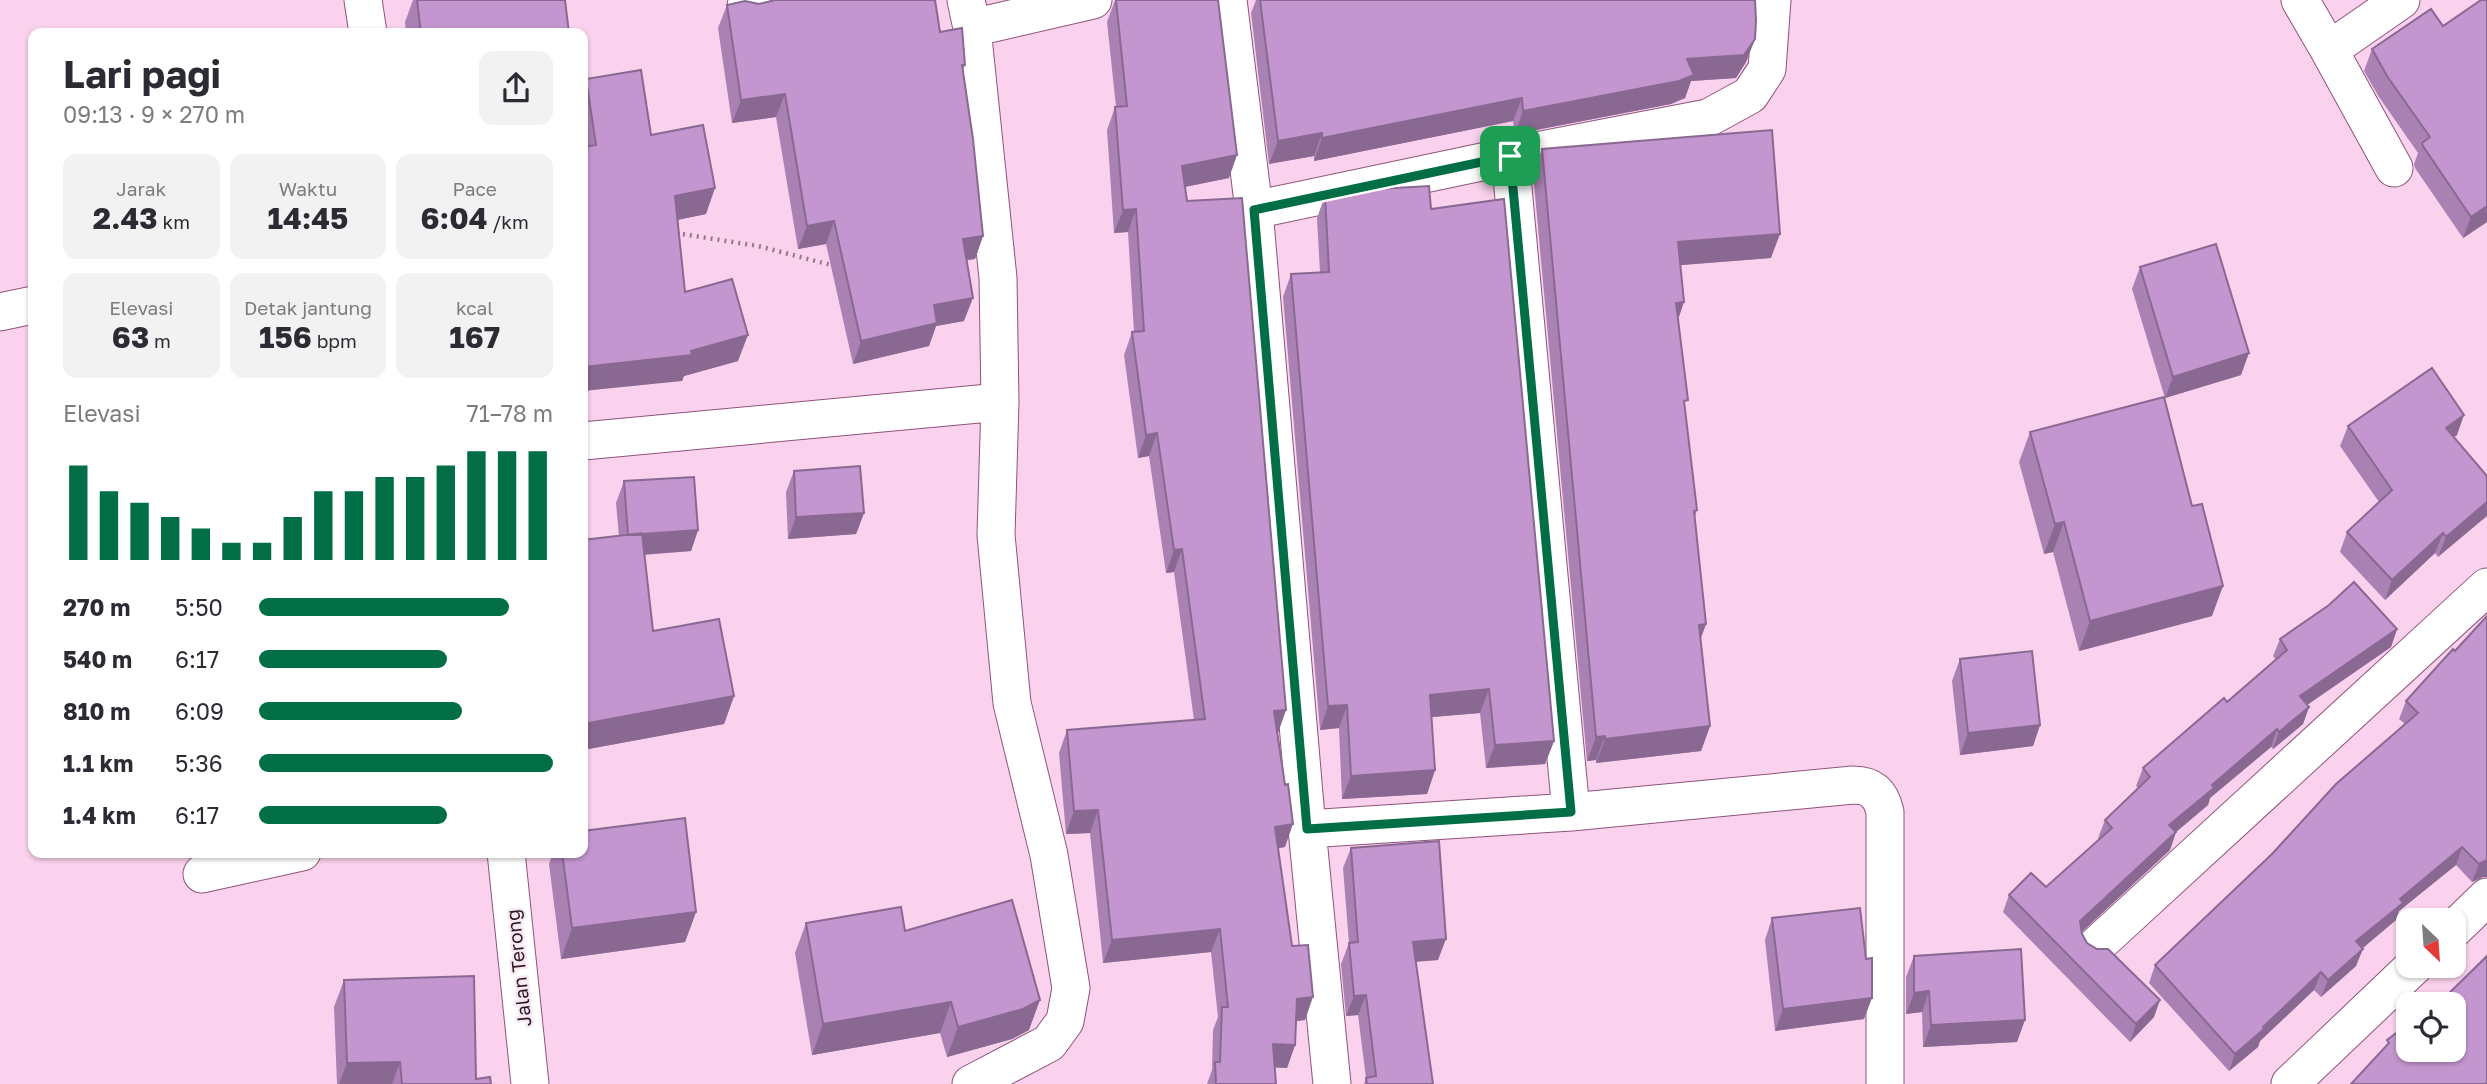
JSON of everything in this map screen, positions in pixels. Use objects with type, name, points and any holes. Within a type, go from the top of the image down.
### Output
[{"type":"street","points":[[363,0],[367,28]]},
{"type":"street","points":[[971,1084],[1049,1043],[1065,1021],[1071,988],[1049,855],[1012,703],[996,534],[1000,402],[998,278],[968,14],[1093,0]]},
{"type":"street","points":[[1228,0],[1254,210],[1307,829],[1332,1084]]},
{"type":"street","points":[[1254,210],[1708,118],[1751,95],[1767,69],[1772,0]]},
{"type":"street","points":[[2300,0],[2394,168]]},
{"type":"street","points":[[2329,50],[2401,0]]},
{"type":"street","points":[[1510,156],[1571,812]]},
{"type":"street","points":[[0,312],[28,306]]},
{"type":"street","points":[[588,441],[1000,402]]},
{"type":"street","points":[[2096,946],[2487,587]]},
{"type":"street","points":[[1307,829],[1571,812],[1865,785],[1882,798],[1885,812],[1885,1084]]},
{"type":"street","points":[[202,874],[275,858]]},
{"type":"street","name":"Jalan Terong","points":[[507,858],[530,1084]]},
{"type":"street","points":[[2466,917],[2487,897]]},
{"type":"street","points":[[2290,1084],[2401,978]]},
{"type":"path","points":[[675,233],[758,246],[842,267]]},
{"type":"building","points":[[417,0],[565,0],[568,28],[420,28]]},
{"type":"building","points":[[775,0],[935,0],[940,32],[962,28],[965,65],[962,65],[983,236],[963,239],[973,298],[934,305],[937,323],[861,341],[834,221],[807,226],[785,94],[741,100],[727,5],[745,1],[759,4]]},
{"type":"building","points":[[1116,0],[1218,0],[1237,155],[1182,166],[1187,201],[1242,198],[1286,710],[1274,711],[1293,824],[1275,827],[1292,946],[1308,945],[1313,997],[1297,999],[1295,1045],[1273,1044],[1276,1084],[1216,1084],[1215,1062],[1220,1062],[1222,1007],[1228,1007],[1220,929],[1112,940],[1098,810],[1074,811],[1067,730],[1205,719],[1182,549],[1174,550],[1157,433],[1146,435],[1132,332],[1144,331],[1136,209],[1123,210],[1115,107],[1127,106]]},
{"type":"building","points":[[1260,0],[1755,0],[1755,39],[1744,55],[1687,59],[1694,75],[1679,81],[1523,111],[1522,98],[1322,138],[1322,133],[1278,141]]},
{"type":"building","points":[[2481,0],[2487,0],[2487,206],[2471,217],[2423,146],[2422,143],[2430,137],[2387,76],[2372,49],[2431,9],[2443,26]]},
{"type":"building","points":[[641,70],[651,135],[703,125],[715,188],[675,196],[685,292],[732,279],[748,335],[691,351],[692,355],[588,366],[588,146],[596,145],[588,79]]},
{"type":"building","points":[[1772,130],[1780,234],[1678,242],[1684,302],[1676,303],[1688,400],[1684,401],[1697,510],[1694,511],[1706,624],[1699,625],[1710,726],[1605,739],[1605,736],[1596,737],[1542,149]]},
{"type":"building","points":[[1429,186],[1431,209],[1504,199],[1554,741],[1495,745],[1489,689],[1430,695],[1435,770],[1351,776],[1347,705],[1328,706],[1291,274],[1329,272],[1325,195],[1342,191]]},
{"type":"building","points":[[2216,244],[2249,353],[2173,377],[2140,267]]},
{"type":"building","points":[[2432,368],[2464,415],[2446,428],[2487,476],[2487,502],[2446,537],[2443,533],[2392,580],[2347,532],[2392,490],[2348,426]]},
{"type":"building","points":[[2164,397],[2192,506],[2202,504],[2223,586],[2090,621],[2064,522],[2055,524],[2030,432]]},
{"type":"building","points":[[860,466],[864,513],[796,517],[794,471]]},
{"type":"building","points":[[694,477],[698,530],[628,535],[624,481]]},
{"type":"building","points":[[642,533],[653,631],[719,619],[734,696],[588,723],[588,539]]},
{"type":"building","points":[[2354,582],[2397,629],[2300,696],[2309,707],[2279,732],[2277,729],[2212,785],[2214,788],[2169,825],[2176,832],[2080,921],[2087,943],[2097,949],[2108,949],[2160,1000],[2136,1024],[2009,895],[2031,873],[2046,887],[2112,828],[2105,820],[2150,777],[2143,768],[2224,698],[2227,702],[2287,650],[2280,639],[2329,605]]},
{"type":"building","points":[[2487,616],[2487,860],[2479,864],[2462,847],[2400,899],[2403,903],[2356,941],[2363,949],[2328,980],[2321,972],[2235,1054],[2155,965],[2272,854],[2336,784],[2418,713],[2406,701],[2453,649],[2455,651]]},
{"type":"building","points":[[2032,651],[2040,725],[1968,733],[1960,659]]},
{"type":"building","points":[[685,818],[696,912],[572,928],[563,858],[588,858],[588,830]]},
{"type":"building","points":[[1439,841],[1446,939],[1413,942],[1433,1084],[1367,1084],[1366,1078],[1376,1076],[1366,995],[1354,996],[1349,943],[1358,942],[1351,848]]},
{"type":"building","points":[[1012,900],[1040,1000],[1023,1009],[958,1027],[951,1002],[823,1024],[806,923],[901,907],[905,931]]},
{"type":"building","points":[[1860,908],[1866,959],[1872,958],[1872,998],[1783,1009],[1772,918]]},
{"type":"building","points":[[2021,949],[2025,1020],[1931,1025],[1929,991],[1914,993],[1914,956]]},
{"type":"building","points":[[2487,956],[2487,1084],[2351,1084],[2389,1043],[2387,1040],[2396,1033],[2396,1062],[2466,1062],[2466,992],[2450,992]]},
{"type":"building","points":[[474,976],[476,1079],[490,1077],[491,1084],[402,1084],[400,1062],[347,1063],[344,980]]},
{"type":"route","points":[[1510,156],[1571,812],[1307,829],[1254,210],[1510,156]]}]
